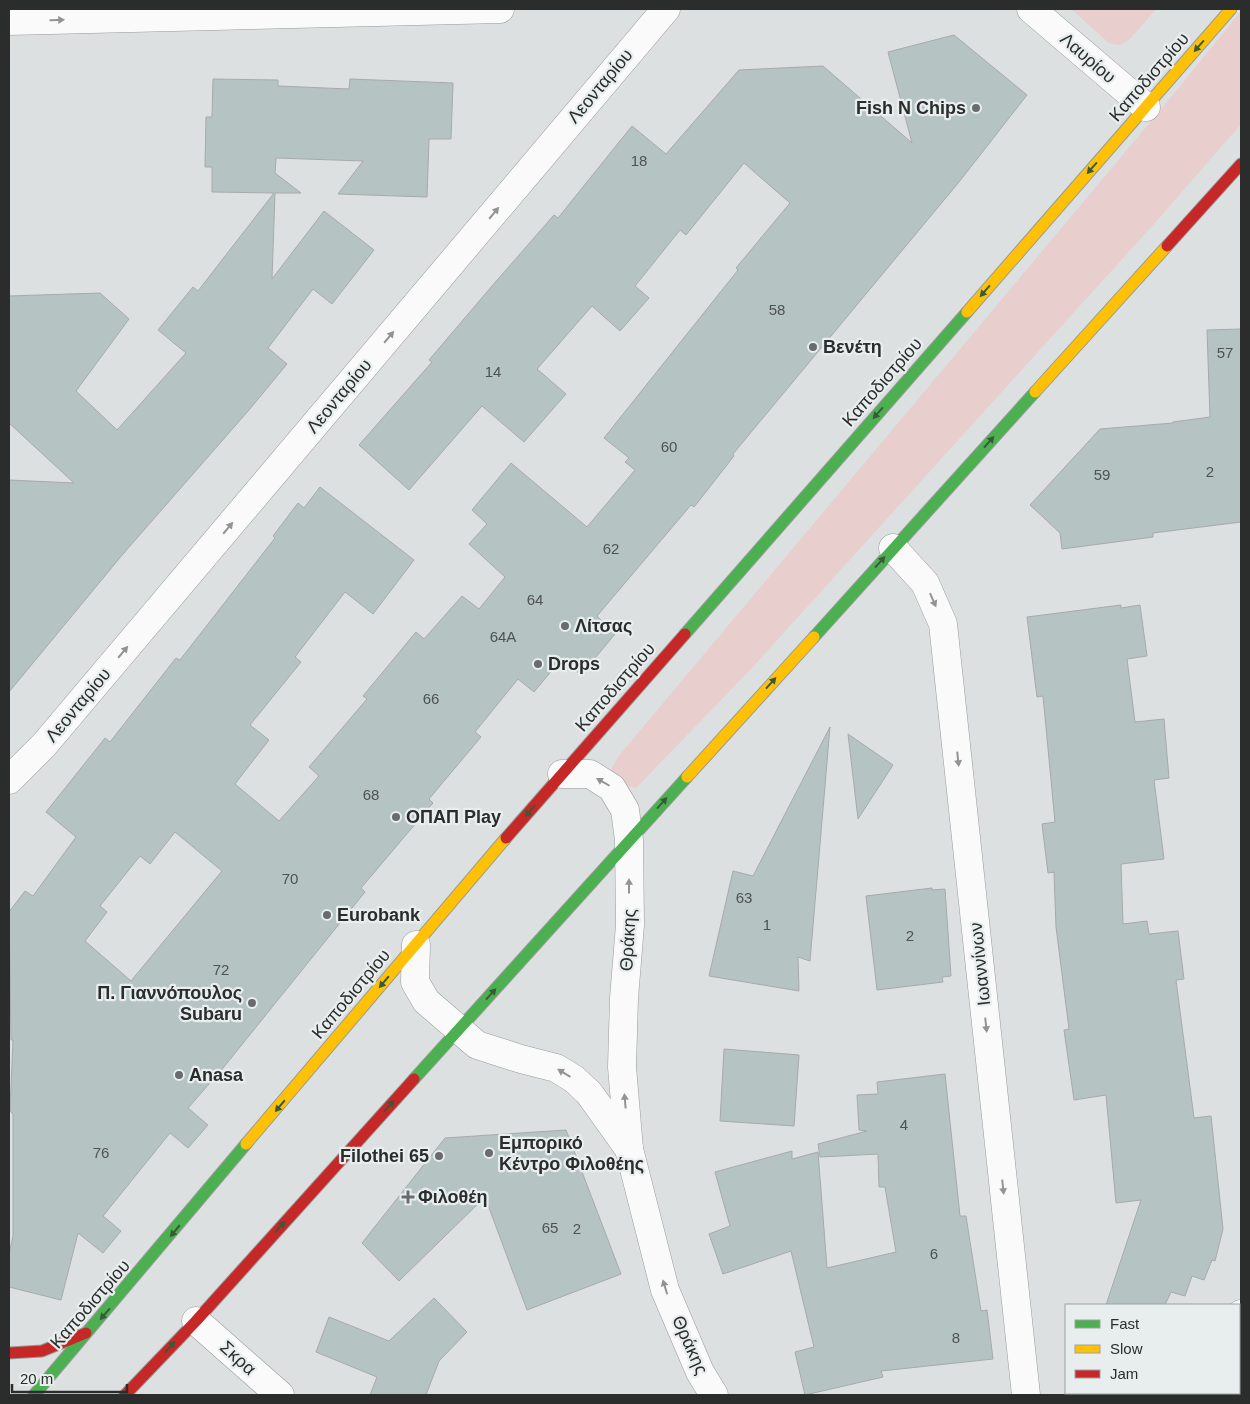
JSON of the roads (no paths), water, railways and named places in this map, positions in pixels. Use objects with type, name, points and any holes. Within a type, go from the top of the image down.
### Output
[{"type":"main road","name":"Καποδιστρίου","points":[[34,1395],[562,774],[1219,24],[1230,9]]},
{"type":"main road","points":[[125,1395],[196,1320],[1241,164]]},
{"type":"main road","points":[[9,1353],[42,1350],[89,1332]]},
{"type":"street","points":[[9,21],[500,9]]},
{"type":"street","name":"Λεονταρίου","points":[[9,780],[44,745],[666,9]]},
{"type":"street","name":"Λαυρίου","points":[[1031,9],[1146,107]]},
{"type":"street","name":"Ιωαννίνων","points":[[893,548],[925,582],[943,624],[1026,1395]]},
{"type":"street","name":"Θράκης","points":[[562,774],[590,774],[612,788],[626,810],[629,840],[630,924],[624,998],[622,1067],[629,1149],[665,1290],[700,1372],[714,1395]]},
{"type":"street","name":"Θράκης","points":[[416,945],[415,982],[426,1001],[458,1030],[477,1044],[521,1059],[556,1068],[574,1079],[589,1093],[629,1149]]},
{"type":"street","name":"Σκρα","points":[[196,1320],[280,1395]]},
{"type":"place","name":"Fish N Chips","points":[[976,108]]},
{"type":"place","name":"Βενέτη","points":[[813,347]]},
{"type":"place","name":"Λίτσας","points":[[565,626]]},
{"type":"place","name":"Drops","points":[[538,664]]},
{"type":"place","name":"ΟΠΑΠ Play","points":[[396,817]]},
{"type":"place","name":"Eurobank","points":[[327,915]]},
{"type":"place","name":"Π. Γιαννόπουλος Subaru","points":[[252,1003]]},
{"type":"place","name":"Anasa","points":[[179,1075]]},
{"type":"place","name":"Εμπορικό Κέντρο Φιλοθέης","points":[[489,1153]]},
{"type":"place","name":"Filothei 65","points":[[439,1156]]},
{"type":"place","name":"Φιλοθέη","points":[[408,1197]]}]
